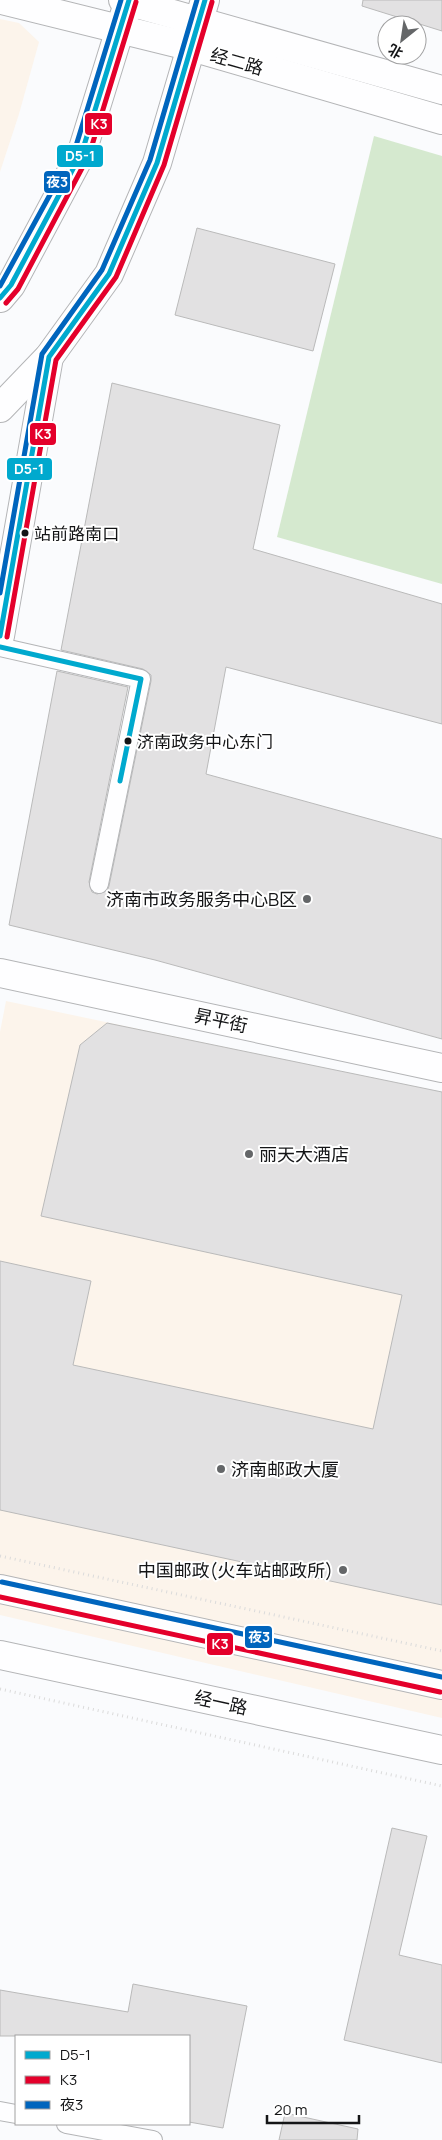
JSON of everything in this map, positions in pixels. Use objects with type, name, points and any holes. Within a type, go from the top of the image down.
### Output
[{"type":"main road","name":"经二路","points":[[2,0],[120,29],[199,23],[442,120]]},
{"type":"main road","name":"经二路","points":[[127,1],[199,23],[442,90]]},
{"type":"main road","points":[[0,298],[11,285],[82,152],[127,1]]},
{"type":"main road","points":[[0,408],[49,358],[109,274],[157,162],[199,23]]},
{"type":"main road","points":[[0,636],[49,358]]},
{"type":"main road","name":"昇平街","points":[[0,972],[442,1068]]},
{"type":"main road","points":[[0,1589],[442,1685]]},
{"type":"main road","name":"经一路","points":[[0,1654],[442,1750]]},
{"type":"lane","points":[[0,647],[141,679],[99,884]]},
{"type":"lane","points":[[0,2112],[15,2114]]},
{"type":"lane","points":[[72,2125],[154,2140]]},
{"type":"path","points":[[0,1556],[442,1651]]},
{"type":"path","points":[[0,1689],[442,1786]]},
{"type":"shaded area","points":[[0,19],[19,23],[39,42],[19,114],[0,172]]},
{"type":"shaded area","points":[[6,1001],[442,1093],[442,1718],[0,1615],[0,1032]]},
{"type":"green space","points":[[374,136],[442,156],[442,584],[277,537]]},
{"type":"building","points":[[363,0],[442,0],[442,31],[427,26],[427,15],[391,15],[362,6]]},
{"type":"building","points":[[197,228],[335,264],[313,351],[175,315]]},
{"type":"building","points":[[112,383],[280,425],[253,549],[442,604],[442,724],[226,667],[206,774],[442,839],[442,1039],[155,960],[9,925],[57,671],[128,687],[89,882],[92,892],[97,894],[107,891],[109,886],[151,681],[151,675],[143,669],[61,650]]},
{"type":"building","points":[[107,1023],[442,1092],[442,1605],[0,1510],[0,1261],[91,1281],[73,1365],[373,1429],[402,1295],[41,1216],[80,1045]]},
{"type":"building","points":[[392,1828],[427,1836],[399,1955],[442,1965],[442,2063],[344,2040]]},
{"type":"building","points":[[133,1984],[247,2006],[223,2128],[190,2122],[190,2035],[0,2036],[0,1990],[128,2012]]},
{"type":"building","points":[[285,2113],[358,2129],[357,2140],[279,2140]]},
{"type":"transit line","name":"夜3","points":[[0,286],[75,149],[121,0]]},
{"type":"transit line","name":"D5-1","points":[[0,298],[11,285],[82,152],[129,0]]},
{"type":"transit line","name":"夜3","points":[[0,593],[42,354],[102,270],[150,160],[197,0]]},
{"type":"transit line","name":"D5-1","points":[[0,636],[49,357],[109,274],[157,163],[205,0]]},
{"type":"transit line","name":"K3","points":[[6,303],[18,289],[89,155],[136,2]]},
{"type":"transit line","name":"K3","points":[[7,637],[56,360],[116,277],[164,165],[212,2]]},
{"type":"transit line","name":"D5-1","points":[[0,647],[141,679],[120,781]]},
{"type":"transit line","name":"夜3","points":[[2,1582],[442,1677]]},
{"type":"transit line","name":"K3","points":[[0,1597],[440,1692]]},
{"type":"place","name":"站前路南口","points":[[25,533]]},
{"type":"place","name":"济南政务中心东门","points":[[128,741]]},
{"type":"place","name":"济南市政务服务中心B区","points":[[307,899]]},
{"type":"place","name":"丽天大酒店","points":[[249,1154]]},
{"type":"place","name":"济南邮政大厦","points":[[221,1469]]},
{"type":"place","name":"中国邮政(火车站邮政所)","points":[[343,1570]]}]
